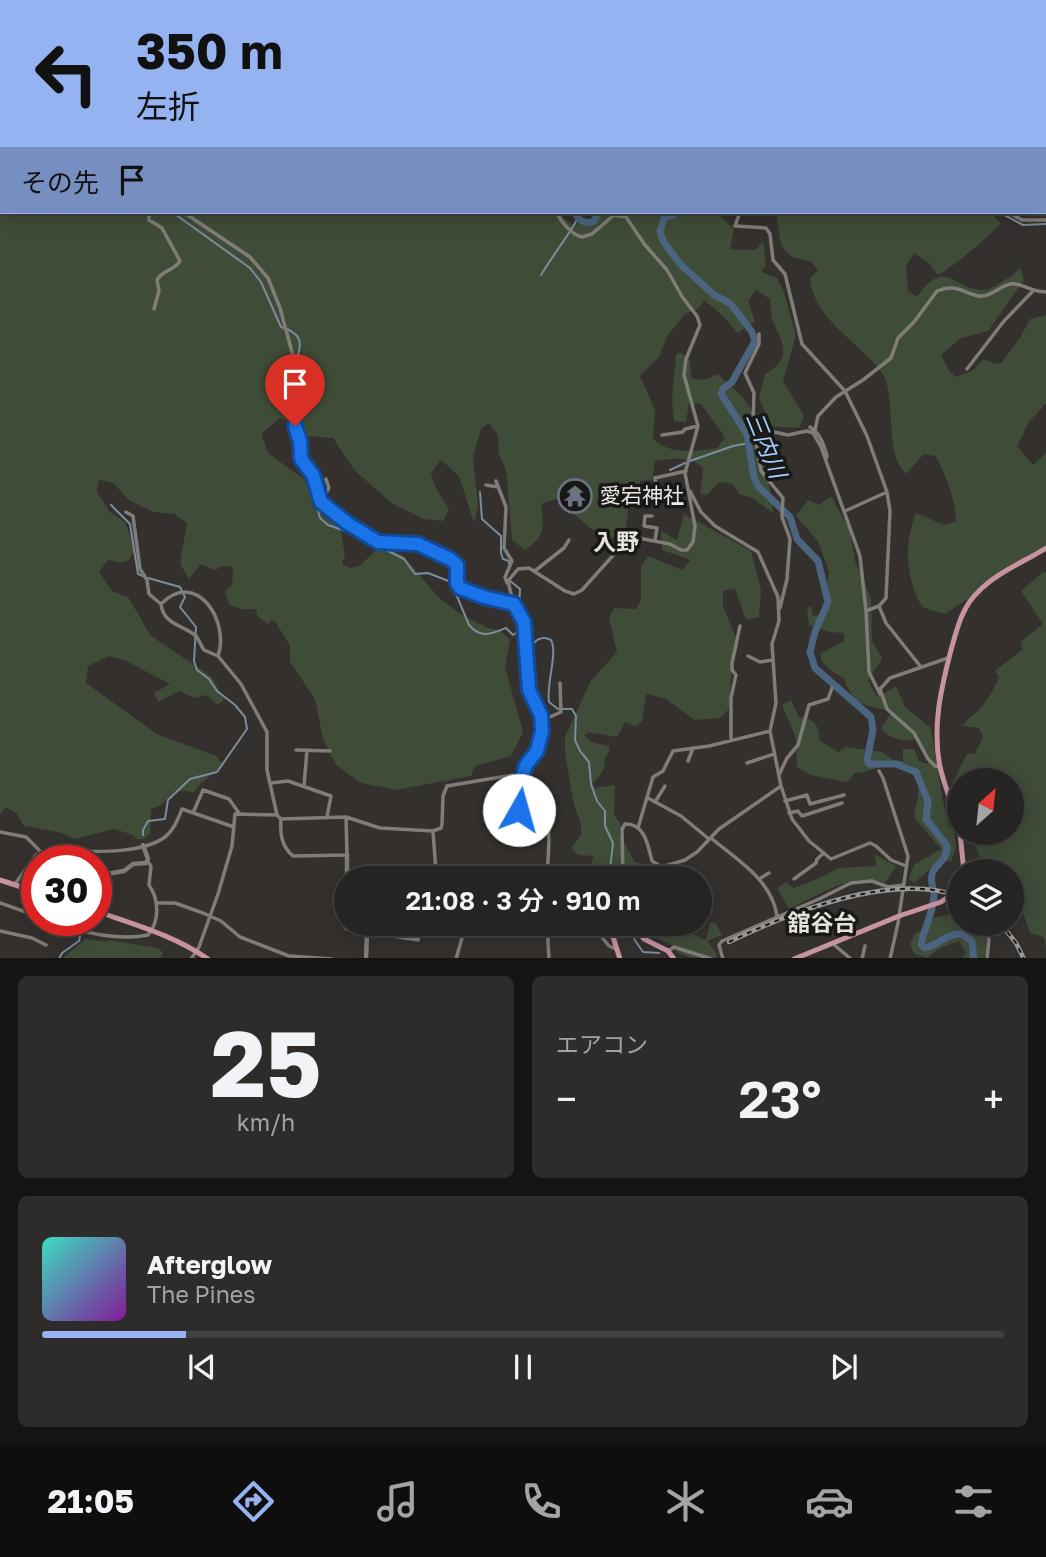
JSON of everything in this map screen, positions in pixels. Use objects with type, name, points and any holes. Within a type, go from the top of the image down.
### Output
[{"type":"main road","points":[[947,787],[941,767],[937,712],[962,615],[978,591],[1046,548]]},
{"type":"main road","points":[[0,880],[21,886]]},
{"type":"main road","points":[[794,958],[947,899]]},
{"type":"main road","points":[[112,916],[152,929],[208,958]]},
{"type":"main road","points":[[612,936],[620,958]]},
{"type":"main road","points":[[643,936],[648,942],[668,951],[674,958]]},
{"type":"street","points":[[149,214],[149,219],[162,228],[180,261],[173,270],[159,276],[159,291],[153,309]]},
{"type":"street","points":[[186,214],[250,257],[268,278],[280,308],[304,396],[295,419],[301,459],[313,475],[321,502],[347,523],[378,542],[388,545],[410,543],[450,559],[457,565],[457,583],[464,591],[514,604]]},
{"type":"street","points":[[509,588],[508,581],[518,569],[525,567],[536,570],[565,591],[579,593],[619,552],[627,540],[633,537],[655,540],[681,550],[690,547],[695,526],[686,471],[698,426],[684,375],[686,359],[700,329],[699,320],[673,278],[626,217],[614,215],[582,237],[572,232],[557,214]]},
{"type":"street","points":[[739,214],[735,226],[766,228],[770,234],[773,260],[785,274],[802,344],[845,391],[867,436],[887,492],[890,511],[887,590],[884,602],[866,611]]},
{"type":"street","points":[[1012,214],[1022,220],[1046,220]]},
{"type":"street","points":[[815,430],[818,416],[836,397],[891,358],[901,334],[914,322],[937,291],[956,288],[979,296],[1012,284],[1032,292],[1046,292]]},
{"type":"street","points":[[967,369],[1004,321],[1032,292]]},
{"type":"street","points":[[759,334],[759,344],[745,373],[754,393],[752,424],[788,435],[810,432],[821,447],[860,556],[869,672],[887,709],[914,733],[928,760],[941,767]]},
{"type":"street","points":[[662,435],[683,432],[698,426]]},
{"type":"street","points":[[810,428],[815,430],[824,446],[826,459]]},
{"type":"street","points":[[769,431],[757,442],[760,466],[767,480],[783,498],[782,515],[790,539],[787,579],[772,644],[776,703],[770,731],[785,802],[789,813],[809,841],[829,858],[833,859],[874,844],[891,860],[906,866]]},
{"type":"street","points":[[657,492],[655,478],[686,471]]},
{"type":"street","points":[[321,502],[329,488],[326,479]]},
{"type":"street","points":[[496,481],[506,507],[504,548],[512,561],[505,577],[514,604],[524,622],[529,690],[542,721],[539,747],[526,765],[522,778],[519,810]]},
{"type":"street","points":[[486,485],[498,487]]},
{"type":"street","points":[[687,486],[701,512],[715,526],[758,552],[778,597],[780,608]]},
{"type":"street","points":[[845,511],[887,492]]},
{"type":"street","points":[[126,512],[133,516],[136,526],[141,569],[148,583],[148,592],[161,604],[162,613],[167,619],[197,636],[204,650],[218,656],[241,684],[264,724],[268,737],[267,766],[279,817],[280,836],[289,852],[293,856],[347,855]]},
{"type":"street","points":[[652,516],[645,516],[644,526],[657,528],[655,540]]},
{"type":"street","points":[[536,570],[564,548],[569,540]]},
{"type":"street","points":[[161,604],[168,597],[182,592],[197,594],[208,603],[222,638],[218,656]]},
{"type":"street","points":[[878,606],[886,623],[921,668]]},
{"type":"street","points":[[731,740],[731,698],[736,675],[732,670],[732,663],[740,626]]},
{"type":"street","points":[[748,656],[760,662],[773,660]]},
{"type":"street","points":[[880,694],[885,681],[950,657]]},
{"type":"street","points":[[542,721],[561,712],[560,683]]},
{"type":"street","points":[[779,775],[787,758],[798,746],[809,705],[826,700],[832,688]]},
{"type":"street","points":[[638,828],[653,776],[663,771],[671,753],[677,749],[694,748],[770,731]]},
{"type":"street","points":[[688,761],[694,748]]},
{"type":"street","points":[[296,750],[330,751]]},
{"type":"street","points":[[304,786],[307,750]]},
{"type":"street","points":[[747,763],[774,754]]},
{"type":"street","points":[[879,771],[907,852],[904,885],[890,958]]},
{"type":"street","points":[[191,958],[199,947],[211,917],[232,846],[234,817],[239,813],[279,817],[346,817],[380,828],[433,831],[441,828],[443,796],[447,786],[525,773]]},
{"type":"street","points":[[525,773],[534,783],[543,801],[549,825],[551,835],[548,866]]},
{"type":"street","points":[[271,783],[288,781],[331,796],[327,817]]},
{"type":"street","points":[[655,802],[665,786]]},
{"type":"street","points":[[665,866],[692,856],[719,829],[781,786]]},
{"type":"street","points":[[193,813],[203,790],[229,799],[239,813]]},
{"type":"street","points":[[785,802],[807,795],[810,804],[844,794]]},
{"type":"street","points":[[648,798],[687,820],[754,872],[774,900],[777,916]]},
{"type":"street","points":[[818,802],[820,810]]},
{"type":"street","points":[[789,813],[798,811],[802,816],[842,803]]},
{"type":"street","points":[[112,851],[143,845],[167,835],[176,824],[182,809],[234,827]]},
{"type":"street","points":[[346,817],[347,866]]},
{"type":"street","points":[[623,866],[622,827],[629,823],[638,828],[645,838],[652,861],[660,866]]},
{"type":"street","points":[[433,831],[436,866]]},
{"type":"street","points":[[0,832],[26,837],[34,845]]},
{"type":"street","points":[[112,935],[134,937],[148,935],[152,929],[155,892],[149,885],[151,866],[143,845]]},
{"type":"street","points":[[794,879],[816,863],[824,853]]},
{"type":"street","points":[[112,873],[147,861]]},
{"type":"street","points":[[759,879],[769,873]]},
{"type":"street","points":[[14,884],[21,875]]},
{"type":"street","points":[[723,958],[720,943],[851,883],[872,881],[888,887],[904,885]]},
{"type":"street","points":[[0,903],[21,910]]},
{"type":"street","points":[[156,903],[175,903],[211,917],[221,921],[240,937],[289,956],[332,958]]},
{"type":"street","points":[[0,932],[32,938],[46,946]]},
{"type":"street","points":[[366,958],[367,936]]},
{"type":"street","points":[[392,936],[418,940],[419,936]]},
{"type":"street","points":[[456,958],[462,936]]},
{"type":"street","points":[[548,936],[549,958]]},
{"type":"street","points":[[601,936],[609,946],[617,949]]},
{"type":"street","points":[[988,936],[988,958]]},
{"type":"street","points":[[832,943],[851,958]]},
{"type":"street","points":[[862,958],[865,946]]},
{"type":"street","points":[[668,951],[674,947],[711,958]]},
{"type":"green space","points":[[0,214],[559,214],[573,225],[595,214],[718,214],[734,229],[730,249],[756,250],[763,241],[766,264],[761,272],[777,278],[796,335],[783,381],[804,416],[799,428],[765,426],[766,415],[759,398],[765,374],[779,362],[783,350],[772,320],[770,299],[756,290],[748,301],[755,321],[738,333],[704,300],[699,308],[685,314],[668,335],[659,357],[640,376],[655,410],[653,439],[675,450],[717,448],[725,438],[701,404],[689,403],[686,422],[674,421],[672,400],[676,355],[680,352],[690,360],[691,378],[704,380],[718,374],[738,393],[749,406],[757,427],[773,513],[752,498],[740,494],[732,484],[719,482],[707,495],[700,494],[703,468],[692,461],[655,461],[652,480],[640,481],[641,495],[630,498],[625,533],[609,539],[590,528],[557,499],[541,504],[542,530],[537,540],[525,550],[512,540],[506,470],[499,454],[498,435],[489,423],[481,429],[473,457],[478,506],[474,523],[459,476],[441,460],[431,473],[449,510],[443,521],[424,519],[393,504],[355,471],[333,438],[308,436],[301,428],[280,418],[261,434],[268,453],[305,480],[341,532],[345,555],[342,564],[350,568],[359,566],[381,546],[403,555],[439,598],[462,615],[488,628],[500,630],[510,640],[505,667],[523,732],[511,756],[475,766],[471,776],[396,790],[361,783],[336,765],[323,739],[315,699],[290,662],[290,646],[275,621],[271,620],[268,624],[257,616],[256,609],[241,609],[229,605],[225,591],[232,585],[231,566],[215,570],[201,564],[189,579],[180,564],[187,523],[174,514],[154,512],[130,501],[113,483],[99,480],[99,495],[110,512],[125,522],[135,549],[129,560],[121,563],[108,560],[99,572],[112,591],[128,597],[151,636],[212,677],[224,700],[217,705],[207,695],[195,698],[179,691],[158,702],[154,693],[170,684],[126,661],[109,656],[88,666],[86,683],[157,734],[216,756],[224,765],[193,793],[179,791],[158,807],[151,809],[150,834],[144,839],[137,839],[114,829],[75,839],[59,832],[24,826],[17,814],[6,807],[0,815]]},
{"type":"green space","points":[[776,214],[991,214],[1001,223],[971,251],[938,275],[929,263],[914,253],[906,266],[908,291],[917,297],[927,285],[943,277],[973,289],[986,290],[1010,277],[1020,267],[1024,280],[988,331],[961,338],[941,355],[949,371],[956,377],[972,371],[984,359],[996,364],[1001,363],[1020,338],[1030,319],[1046,315],[1046,403],[1029,422],[1017,446],[1033,465],[1046,453],[1046,545],[982,584],[968,599],[944,614],[922,607],[912,585],[908,561],[909,537],[916,513],[944,525],[956,521],[952,495],[936,456],[924,454],[906,474],[899,464],[892,440],[890,401],[884,376],[832,323],[817,302],[810,278],[818,270],[810,261],[791,257],[781,245]]},
{"type":"green space","points":[[831,496],[850,531],[855,561],[871,598],[872,640],[882,659],[868,680],[877,697],[896,686],[905,707],[931,728],[947,819],[947,845],[956,847],[952,859],[942,859],[914,883],[909,878],[914,865],[941,849],[914,817],[918,788],[914,776],[891,765],[855,773],[847,782],[810,775],[797,767],[796,738],[782,705],[791,700],[799,717],[809,719],[815,724],[820,741],[838,752],[846,747],[882,752],[893,760],[903,761],[903,749],[914,749],[919,761],[928,764],[928,756],[917,739],[897,739],[881,728],[892,711],[868,706],[856,699],[844,678],[823,662],[820,654],[844,641],[844,633],[829,632],[809,625],[807,607],[811,607],[813,616],[825,613],[829,572],[818,541],[796,516],[808,500],[819,505]]},
{"type":"green space","points":[[684,514],[751,551],[761,590],[759,617],[746,620],[735,588],[723,591],[723,606],[738,643],[731,677],[729,709],[720,718],[695,720],[664,698],[646,694],[642,722],[635,726],[625,722],[617,737],[589,732],[584,735],[591,742],[609,746],[604,769],[592,784],[596,788],[615,785],[614,815],[621,824],[619,834],[635,862],[647,866],[590,866],[594,856],[578,855],[571,848],[581,835],[581,824],[574,805],[565,737],[590,682],[617,652],[609,618],[614,608],[636,609],[641,600],[641,567],[648,556],[682,570],[691,560],[662,550],[661,531],[677,540]]},
{"type":"green space","points":[[1043,572],[1046,573],[1046,948],[1044,937],[1030,933],[1024,916],[1024,859],[980,859],[975,845],[1024,845],[1024,768],[960,768],[967,754],[975,754],[983,737],[979,728],[963,726],[991,694],[999,677],[995,671],[1023,649],[1020,642],[1043,624],[1021,591]]},
{"type":"green space","points":[[874,854],[896,866],[885,883],[859,880],[847,883],[789,909],[777,888],[786,882],[793,888],[839,868],[877,866]]},
{"type":"green space","points":[[947,915],[947,936],[986,936],[987,946],[983,958],[962,958],[966,953],[959,941],[940,948],[927,958],[914,954],[910,945],[914,934],[924,929],[925,922]]},
{"type":"green space","points":[[715,922],[722,935],[707,941],[717,954],[716,958],[692,958],[678,953],[672,945],[652,936],[697,936],[706,940],[707,936],[712,936],[712,923]]},
{"type":"green space","points":[[85,939],[156,948],[163,952],[161,958],[63,958]]},
{"type":"waterway","points":[[175,214],[250,268],[261,282],[281,327],[299,339],[300,348],[296,360]]},
{"type":"waterway","name":"三内川","points":[[576,214],[585,222],[594,221],[598,214]]},
{"type":"waterway","name":"三内川","points":[[673,214],[664,218],[660,231],[663,241],[680,264],[713,294],[731,304],[752,332],[755,341],[732,382],[721,394],[747,434],[754,478],[758,486],[790,517],[797,539],[818,561],[828,602],[810,652],[815,668],[871,717],[873,730],[867,760],[869,764],[896,764],[916,772],[928,801],[926,819],[947,846],[945,856],[932,874],[933,903],[921,944],[925,948],[952,935],[962,934],[972,941],[974,958]]},
{"type":"waterway","points":[[1003,214],[1023,225],[1046,224]]},
{"type":"waterway","points":[[541,275],[578,218]]},
{"type":"waterway","points":[[293,366],[292,383],[306,402],[299,419],[304,445],[302,468],[310,480],[320,518],[328,525],[357,535],[404,559],[415,574],[428,573],[451,582],[469,625],[478,632],[491,633],[506,628],[513,635],[527,629],[529,644],[541,638],[551,640],[553,653],[549,702],[558,709],[572,709],[576,716],[575,740],[589,762],[591,784],[597,801],[605,811],[605,826],[613,843],[610,866]]},
{"type":"waterway","points":[[690,461],[749,443]]},
{"type":"waterway","points":[[670,470],[685,463]]},
{"type":"waterway","points":[[480,492],[482,519],[501,536],[501,553],[509,564]]},
{"type":"waterway","points":[[111,505],[130,524],[138,574],[143,576]]},
{"type":"waterway","points":[[143,835],[148,821],[165,819],[168,800],[190,779],[217,772],[247,729],[245,717],[235,705],[197,670],[194,661],[196,627],[180,607],[185,597],[180,587],[148,578]]},
{"type":"waterway","points":[[509,580],[520,589],[519,606]]},
{"type":"waterway","points":[[517,612],[522,621],[522,629]]},
{"type":"waterway","points":[[60,958],[62,953],[79,941],[80,936]]},
{"type":"waterway","points":[[634,939],[643,952],[659,953]]},
{"type":"railway","points":[[729,942],[811,908],[873,892],[903,889],[947,893]]},
{"type":"railway","points":[[1010,936],[1024,958]]},
{"type":"place","name":"愛宕神社","points":[[575,496]]},
{"type":"district","name":"入野","points":[[616,542]]},
{"type":"district","name":"舘谷台","points":[[822,923]]},
{"type":"route","points":[[295,426],[300,441],[301,459],[313,475],[321,502],[347,523],[378,542],[388,545],[418,544],[450,559],[457,565],[457,583],[460,588],[514,604],[521,614],[524,622],[529,690],[541,715],[542,731],[539,747],[526,765],[522,778],[519,810]]}]
